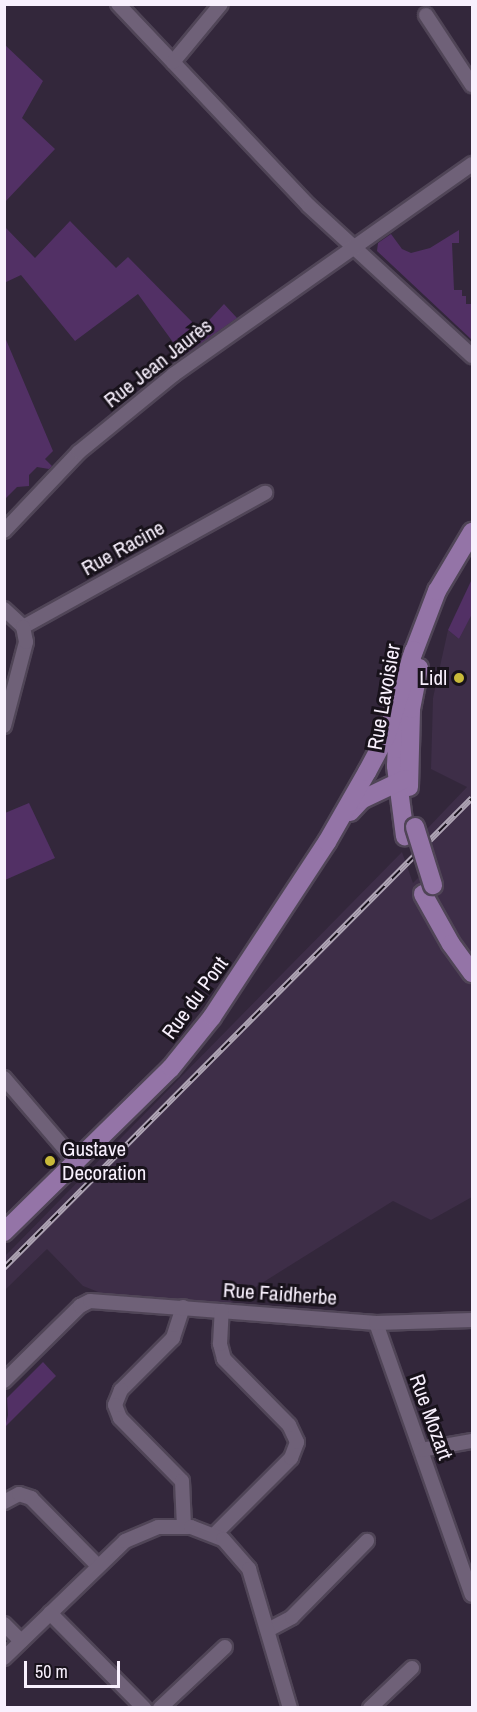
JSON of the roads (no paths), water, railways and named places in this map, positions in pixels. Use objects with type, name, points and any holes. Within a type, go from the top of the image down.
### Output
[{"type":"main road","name":"Rue Lavoisier","points":[[472,532],[441,584],[414,650],[397,732],[408,829],[428,889],[451,944],[472,973]]},
{"type":"main road","name":"Rue Lavoisier","points":[[401,778],[411,709],[422,656],[446,596],[472,548]]},
{"type":"main road","name":"Rue du Pont","points":[[7,1226],[171,1068],[197,1038],[229,993],[327,842],[386,737],[414,650]]},
{"type":"main road","name":"Rue du Pont","points":[[355,792],[374,777],[387,774],[401,778]]},
{"type":"main road","name":"Rue du Pont","points":[[327,842],[361,800],[401,778]]},
{"type":"main road","name":"Rue du Pont","points":[[345,818],[357,808],[372,804],[390,810],[408,829]]},
{"type":"main road","name":"Rue Lavoisier","points":[[428,889],[453,933],[472,956]]},
{"type":"street","points":[[118,4],[309,206],[472,356]]},
{"type":"street","points":[[173,62],[221,4]]},
{"type":"street","points":[[426,15],[472,85]]},
{"type":"street","name":"Rue Jean Jaurès","points":[[4,531],[79,452],[174,375],[472,164]]},
{"type":"street","name":"Rue Racine","points":[[23,627],[265,493]]},
{"type":"street","points":[[4,609],[23,627],[26,642],[4,726]]},
{"type":"street","points":[[4,1078],[76,1162]]},
{"type":"street","name":"Rue Faidherbe","points":[[4,1381],[85,1302],[99,1300],[376,1323],[472,1320]]},
{"type":"street","points":[[183,1307],[172,1338],[121,1390],[115,1405],[120,1418],[182,1481],[184,1526]]},
{"type":"street","points":[[214,1534],[291,1458],[297,1442],[289,1425],[224,1359],[220,1344],[222,1311]]},
{"type":"street","name":"Rue Mozart","points":[[376,1323],[472,1594]]},
{"type":"street","points":[[421,1450],[472,1441]]},
{"type":"street","points":[[4,1502],[19,1494],[31,1498],[98,1566]]},
{"type":"street","points":[[4,1658],[117,1548],[140,1533],[158,1527],[184,1526],[214,1534],[230,1545],[249,1569],[291,1707]]},
{"type":"street","points":[[268,1630],[292,1617],[368,1541]]},
{"type":"street","points":[[50,1613],[144,1707]]},
{"type":"street","points":[[4,1624],[21,1641]]},
{"type":"street","points":[[160,1707],[225,1647]]},
{"type":"street","points":[[370,1707],[412,1668]]},
{"type":"railway","points":[[4,1268],[472,798]]},
{"type":"place","name":"Lidl","points":[[459,678]]},
{"type":"place","name":"Gustave Decoration","points":[[50,1161]]}]
